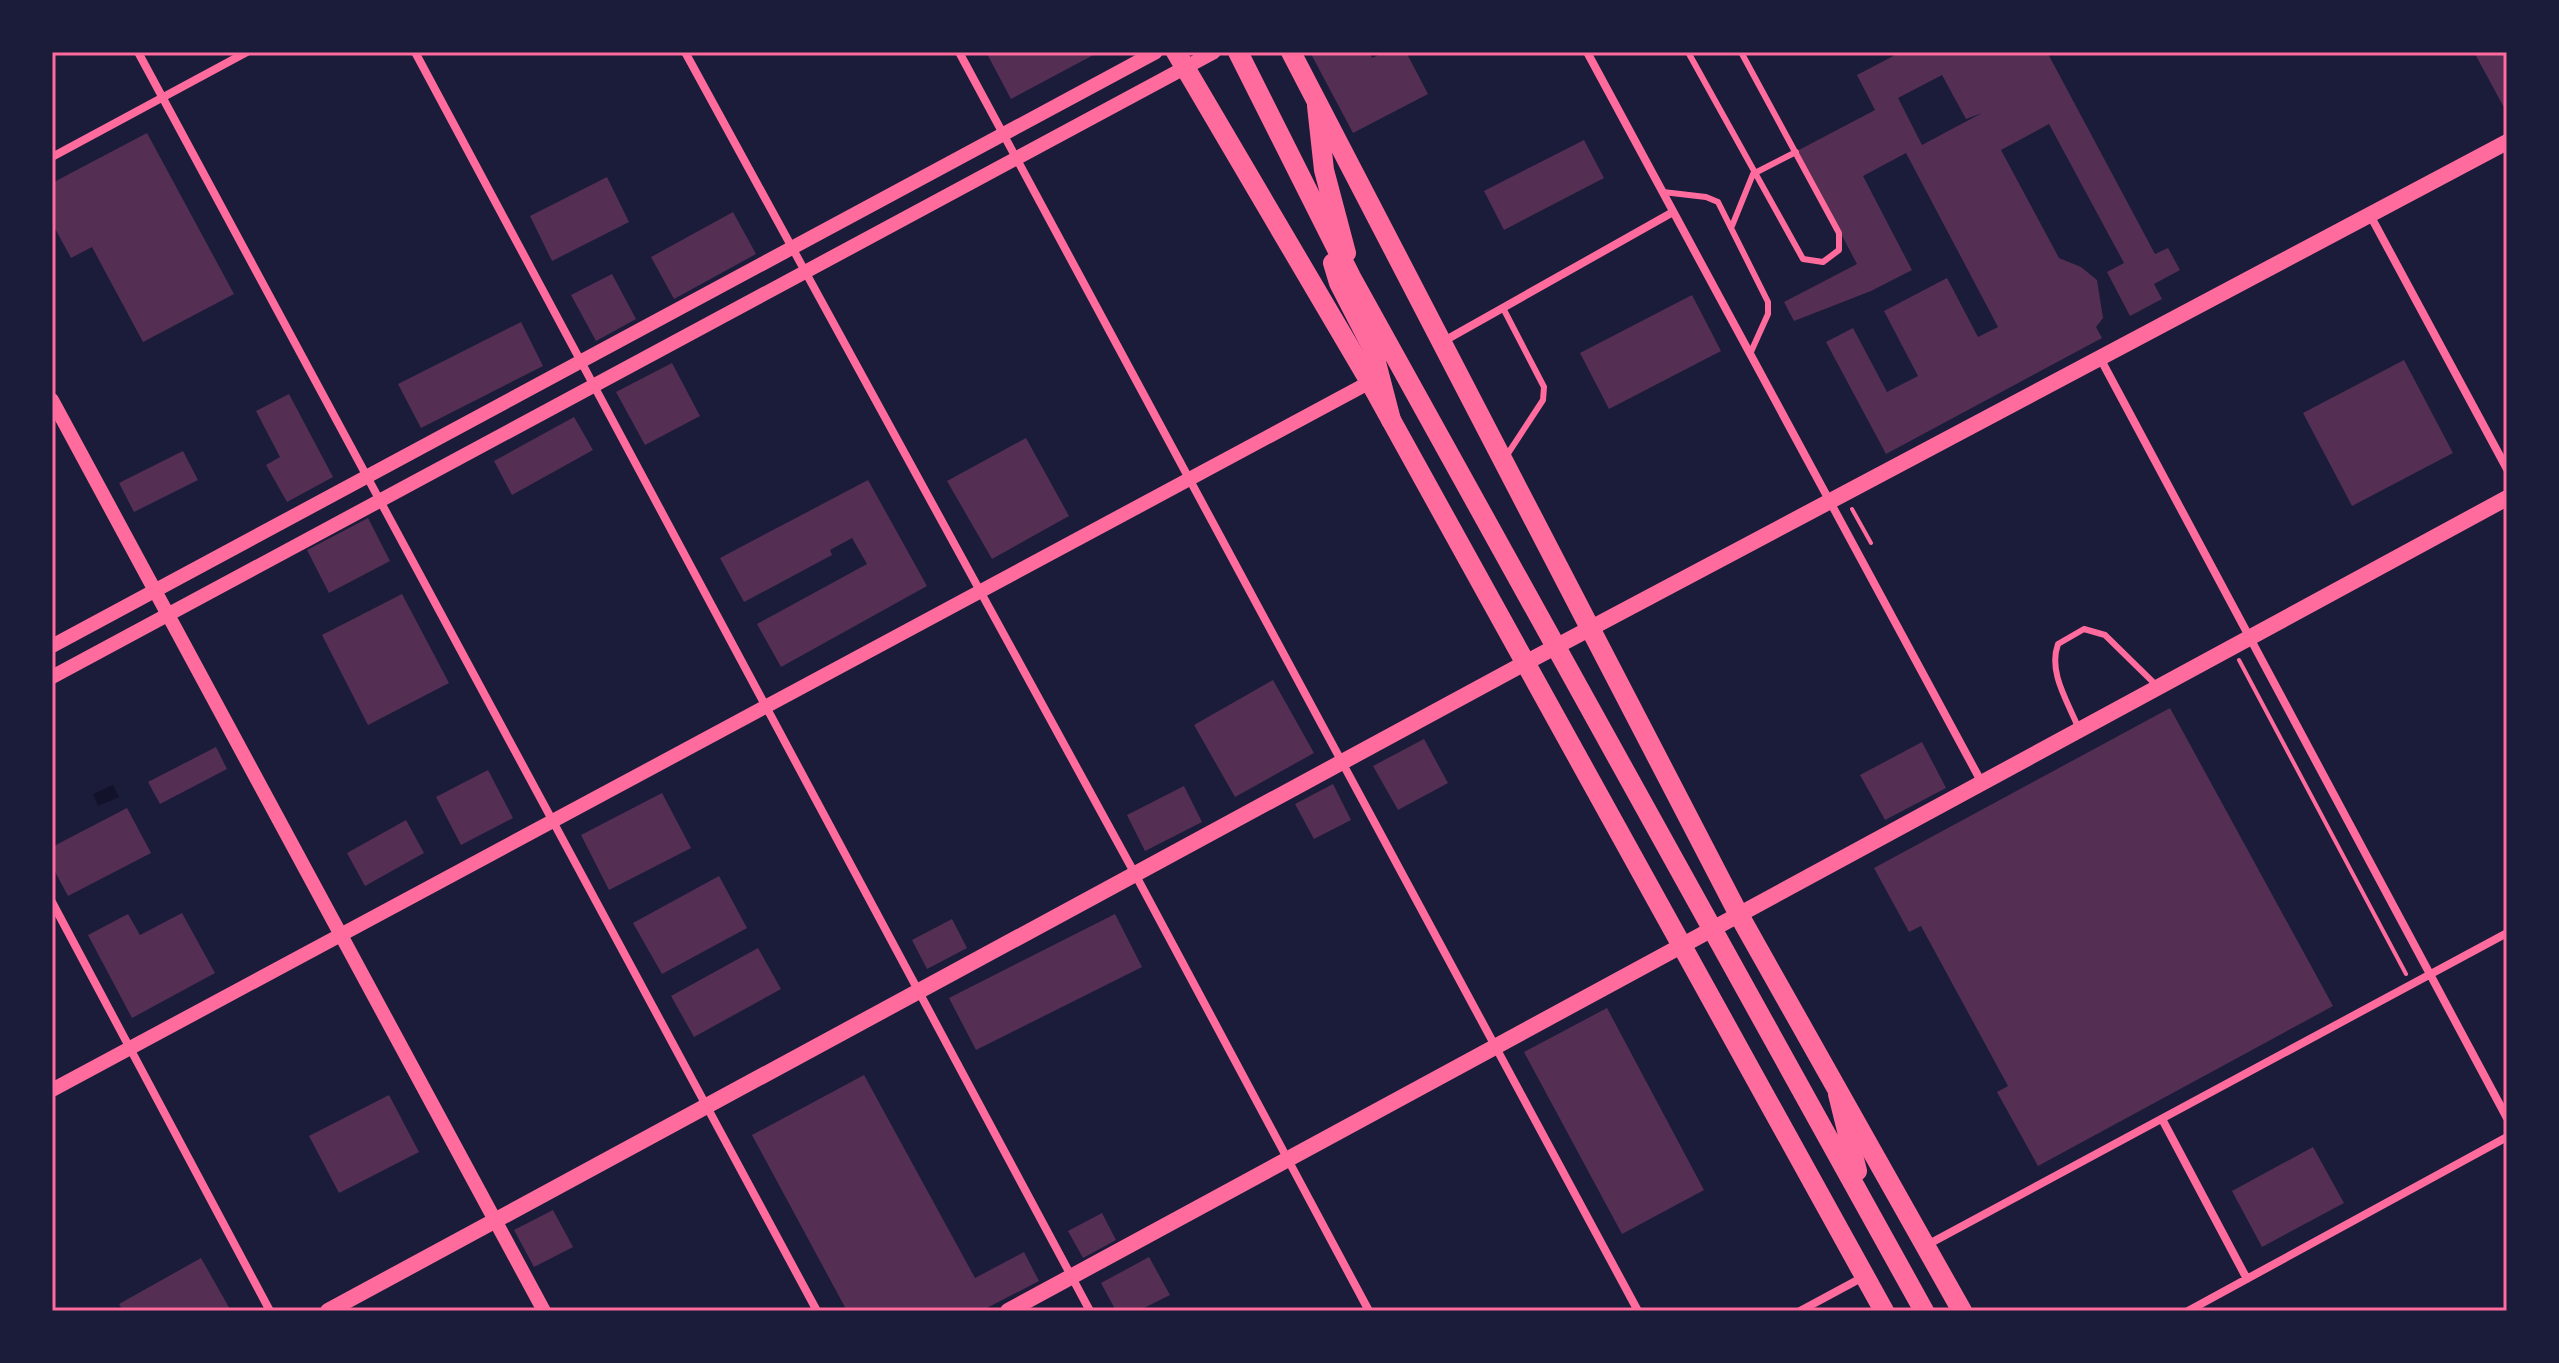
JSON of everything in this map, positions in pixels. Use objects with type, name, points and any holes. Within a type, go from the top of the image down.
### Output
[{"type":"main road","points":[[1238,52],[1351,277],[1924,1311]]},
{"type":"main road","points":[[1291,52],[1739,915],[1962,1311]]},
{"type":"main road","points":[[1181,60],[1370,382],[1884,1311]]},
{"type":"main road","points":[[1317,106],[1324,170],[1351,277]]},
{"type":"main road","points":[[328,1311],[1525,663],[2507,142]]},
{"type":"main road","points":[[1319,217],[1339,283],[1372,347],[1391,420]]},
{"type":"main road","points":[[1008,1311],[2507,498]]},
{"type":"main road","points":[[1838,1094],[1864,1198]]},
{"type":"street","points":[[138,52],[817,1311]]},
{"type":"street","points":[[52,157],[247,52]]},
{"type":"street","points":[[415,52],[1090,1311]]},
{"type":"street","points":[[685,52],[1135,874],[1369,1311]]},
{"type":"street","points":[[959,52],[1638,1311]]},
{"type":"street","points":[[52,646],[1156,52]]},
{"type":"street","points":[[52,677],[1016,160],[1181,60],[1214,52]]},
{"type":"street","points":[[1587,52],[1982,783]]},
{"type":"street","points":[[1440,343],[1673,212]]},
{"type":"street","points":[[2370,215],[2507,469]]},
{"type":"street","points":[[2100,358],[2507,1118]]},
{"type":"street","points":[[52,1090],[1370,382]]},
{"type":"street","points":[[52,400],[343,933],[544,1311]]},
{"type":"street","points":[[52,902],[270,1311]]},
{"type":"street","points":[[1924,1247],[2507,933]]},
{"type":"street","points":[[2162,1119],[2247,1279]]},
{"type":"street","points":[[2188,1311],[2507,1137]]},
{"type":"street","points":[[1800,1311],[1866,1276]]},
{"type":"lane","points":[[1688,52],[1753,174],[1803,259],[1823,262],[1839,250],[1839,233],[1741,52]]},
{"type":"lane","points":[[1732,226],[1753,174],[1796,152]]},
{"type":"lane","points":[[1662,192],[1706,197],[1718,202],[1732,226],[1768,302],[1768,314],[1750,354]]},
{"type":"lane","points":[[1503,308],[1544,387],[1543,400],[1503,462]]},
{"type":"lane","points":[[2080,730],[2054,667],[2054,656],[2058,644],[2084,629],[2105,635],[2158,687]]},
{"type":"shaded area","points":[[113,785],[119,797],[98,806],[93,794]]},
{"type":"building","points":[[986,52],[1099,52],[1011,99]]},
{"type":"building","points":[[1310,52],[1369,52],[1372,58],[1385,52],[1406,52],[1428,94],[1353,133]]},
{"type":"building","points":[[1901,52],[2047,52],[2155,254],[2168,248],[2180,270],[2154,284],[2162,299],[2130,316],[2107,272],[2124,263],[2049,124],[2001,150],[2059,258],[2081,267],[2097,280],[2103,318],[2096,327],[2102,338],[1886,454],[1826,342],[1853,328],[1887,392],[1918,376],[1884,311],[1947,278],[1978,337],[1998,327],[1906,153],[1863,176],[1912,270],[1871,291],[1794,321],[1784,302],[1857,264],[1797,151],[1875,110],[1857,75]],"holes":[[[1942,75],[1966,119],[1982,113],[1922,145],[1898,98]]]},
{"type":"building","points":[[2474,52],[2507,52],[2507,113]]},
{"type":"building","points":[[147,133],[234,294],[143,342],[92,247],[71,258],[52,223],[52,183]]},
{"type":"building","points":[[1584,140],[1604,178],[1504,230],[1484,191]]},
{"type":"building","points":[[607,177],[629,222],[552,261],[530,216]]},
{"type":"building","points":[[733,212],[756,254],[674,299],[651,257]]},
{"type":"building","points":[[612,274],[636,319],[596,341],[571,295]]},
{"type":"building","points":[[1692,295],[1721,351],[1609,409],[1580,353]]},
{"type":"building","points":[[521,322],[543,366],[421,428],[398,384]]},
{"type":"building","points":[[2404,360],[2453,453],[2352,506],[2303,413]]},
{"type":"building","points":[[672,363],[700,416],[645,445],[616,392]]},
{"type":"building","points":[[289,394],[333,477],[287,502],[266,465],[280,457],[256,411]]},
{"type":"building","points":[[574,417],[593,450],[512,495],[494,461]]},
{"type":"building","points":[[1026,438],[1069,516],[992,559],[947,481]]},
{"type":"building","points":[[183,451],[198,480],[134,512],[119,483]]},
{"type":"building","points":[[868,480],[927,586],[781,667],[757,624],[867,564],[852,538],[830,550],[832,555],[744,602],[720,558]]},
{"type":"building","points":[[368,518],[390,561],[329,593],[307,550]]},
{"type":"building","points":[[402,594],[449,683],[368,725],[322,635]]},
{"type":"building","points":[[1273,680],[1314,753],[1235,797],[1194,725]]},
{"type":"building","points":[[2170,708],[2333,1006],[2038,1166],[1997,1092],[2008,1086],[1921,926],[1909,932],[1874,868]]},
{"type":"building","points":[[1424,739],[1448,783],[1398,810],[1373,766]]},
{"type":"building","points":[[1922,742],[1946,788],[1885,820],[1860,775]]},
{"type":"building","points":[[216,747],[227,769],[160,804],[148,782]]},
{"type":"building","points":[[488,770],[513,818],[461,845],[436,797]]},
{"type":"building","points":[[1333,784],[1351,820],[1314,839],[1295,804]]},
{"type":"building","points":[[1184,786],[1202,822],[1145,851],[1127,815]]},
{"type":"building","points":[[662,793],[691,848],[609,890],[581,835]]},
{"type":"building","points":[[127,808],[151,853],[68,896],[52,866],[52,847]]},
{"type":"building","points":[[406,820],[424,853],[365,886],[347,853]]},
{"type":"building","points":[[719,876],[747,928],[662,974],[633,923]]},
{"type":"building","points":[[182,913],[215,973],[132,1018],[88,935],[128,914],[140,935]]},
{"type":"building","points":[[1115,914],[1142,967],[976,1050],[949,998]]},
{"type":"building","points":[[952,919],[967,948],[927,969],[912,940]]},
{"type":"building","points":[[758,948],[781,989],[694,1037],[671,996]]},
{"type":"building","points":[[1607,1008],[1704,1190],[1622,1234],[1524,1052]]},
{"type":"building","points":[[864,1075],[975,1278],[1024,1252],[1039,1281],[981,1311],[847,1311],[752,1135]]},
{"type":"building","points":[[389,1095],[419,1152],[339,1193],[309,1136]]},
{"type":"building","points":[[2313,1147],[2344,1203],[2262,1247],[2232,1191]]},
{"type":"building","points":[[553,1210],[573,1247],[534,1267],[514,1230]]},
{"type":"building","points":[[1102,1213],[1116,1240],[1083,1258],[1068,1231]]},
{"type":"building","points":[[1149,1257],[1170,1295],[1138,1311],[1116,1311],[1101,1283]]},
{"type":"building","points":[[201,1258],[231,1311],[123,1311],[119,1304]]}]
